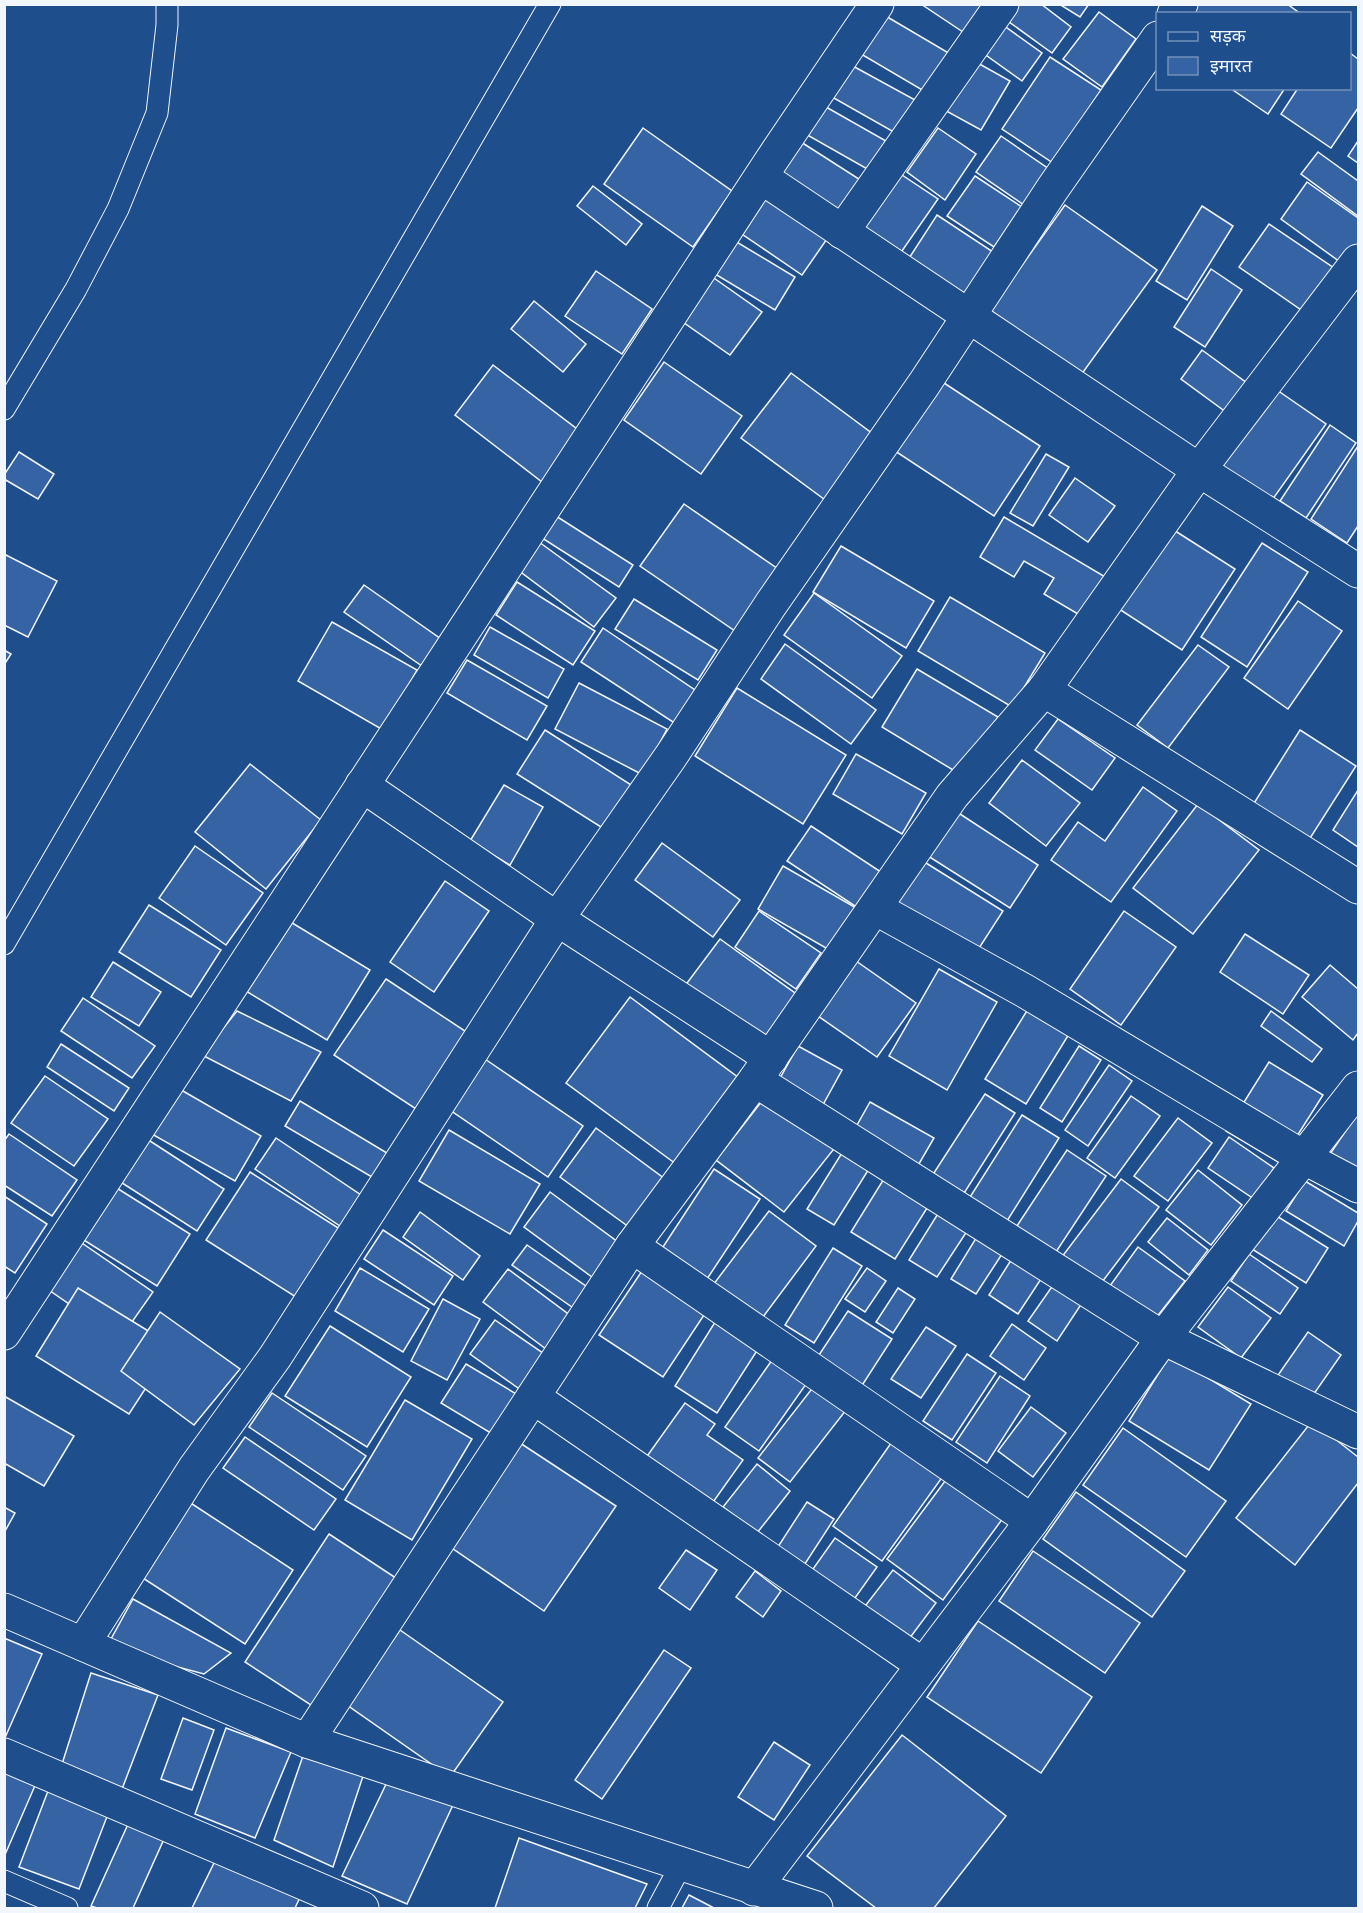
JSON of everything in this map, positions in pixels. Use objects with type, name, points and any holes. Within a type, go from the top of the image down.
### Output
[{"type":"street","points":[[4,1333],[761,177],[877,4]]},
{"type":"street","points":[[842,232],[1002,4]]},
{"type":"street","points":[[83,1644],[194,1469],[275,1357],[557,919],[968,318],[1053,188],[1156,41]]},
{"type":"street","points":[[761,177],[968,318],[1199,470],[1359,571]]},
{"type":"street","points":[[307,1741],[632,1246],[763,1069],[952,796],[1044,690],[1199,470],[1356,269]]},
{"type":"street","points":[[1044,690],[1359,887]]},
{"type":"street","points":[[362,785],[557,919],[763,1069],[1163,1338],[1359,1432]]},
{"type":"street","points":[[875,908],[1025,990],[1303,1157],[1359,1186]]},
{"type":"street","points":[[754,1889],[1032,1521],[1163,1338],[1359,1088]]},
{"type":"street","points":[[632,1246],[1032,1521]]},
{"type":"street","points":[[533,1397],[922,1665]]},
{"type":"street","points":[[4,1610],[307,1741],[816,1908]]},
{"type":"street","points":[[4,1755],[362,1908]]},
{"type":"lane","points":[[4,409],[76,289],[118,209],[157,113],[167,25],[167,4]]},
{"type":"lane","points":[[4,944],[550,4]]},
{"type":"lane","points":[[658,1908],[681,1865]]},
{"type":"lane","points":[[4,1881],[66,1908]]},
{"type":"building","points":[[921,4],[991,4],[972,38]]},
{"type":"building","points":[[1016,4],[1041,4],[1071,27],[1052,53],[1005,19]]},
{"type":"building","points":[[1059,4],[1089,4],[1080,17]]},
{"type":"building","points":[[1192,4],[1287,4],[1298,12],[1187,12]]},
{"type":"building","points":[[1099,12],[1136,39],[1102,87],[1063,59]]},
{"type":"building","points":[[884,15],[952,55],[929,94],[861,54]]},
{"type":"building","points":[[996,20],[1042,53],[1022,81],[976,48]]},
{"type":"building","points":[[1351,54],[1358,59],[1358,108],[1331,148],[1281,114],[1297,90],[1351,90]]},
{"type":"building","points":[[967,57],[1010,81],[981,130],[939,107]]},
{"type":"building","points":[[1050,57],[1101,90],[1053,163],[1002,129]]},
{"type":"building","points":[[851,65],[917,101],[899,135],[832,97]]},
{"type":"building","points":[[1233,90],[1284,90],[1268,114]]},
{"type":"building","points":[[819,103],[886,141],[869,170],[802,132]]},
{"type":"building","points":[[643,128],[732,191],[693,247],[604,184]]},
{"type":"building","points":[[938,128],[976,154],[945,200],[907,172]]},
{"type":"building","points":[[1001,136],[1049,169],[1024,205],[976,172]]},
{"type":"building","points":[[1358,141],[1358,163],[1348,156]]},
{"type":"building","points":[[801,142],[862,181],[839,218],[778,179]]},
{"type":"building","points":[[1318,152],[1358,181],[1358,216],[1301,174]]},
{"type":"building","points":[[896,171],[938,199],[895,261],[856,235]]},
{"type":"building","points":[[975,176],[1022,207],[994,247],[947,216]]},
{"type":"building","points":[[1307,182],[1358,218],[1358,250],[1347,267],[1281,219]]},
{"type":"building","points":[[593,186],[642,224],[626,245],[577,206]]},
{"type":"building","points":[[762,192],[829,236],[802,275],[736,230]]},
{"type":"building","points":[[1065,205],[1157,270],[1081,375],[990,310]]},
{"type":"building","points":[[1202,206],[1233,226],[1187,300],[1156,281]]},
{"type":"building","points":[[937,215],[999,256],[964,306],[904,266]]},
{"type":"building","points":[[1269,224],[1337,270],[1307,314],[1239,267]]},
{"type":"building","points":[[735,241],[795,277],[775,310],[715,274]]},
{"type":"building","points":[[1211,269],[1242,290],[1205,347],[1174,327]]},
{"type":"building","points":[[596,271],[652,309],[622,354],[565,316]]},
{"type":"building","points":[[711,276],[762,312],[730,355],[680,320]]},
{"type":"building","points":[[534,301],[586,344],[563,372],[511,329]]},
{"type":"building","points":[[1202,350],[1251,386],[1230,415],[1181,379]]},
{"type":"building","points":[[664,362],[742,416],[701,474],[624,420]]},
{"type":"building","points":[[493,365],[581,432],[542,482],[455,415]]},
{"type":"building","points":[[791,373],[877,437],[828,502],[741,438]]},
{"type":"building","points":[[941,381],[1040,446],[994,516],[895,451]]},
{"type":"building","points":[[1274,388],[1326,424],[1270,503],[1219,468]]},
{"type":"building","points":[[1330,425],[1356,443],[1306,518],[1280,501]]},
{"type":"building","points":[[1358,446],[1358,526],[1347,543],[1311,519]]},
{"type":"building","points":[[19,452],[54,474],[38,499],[4,479],[4,475]]},
{"type":"building","points":[[1046,454],[1069,467],[1033,526],[1010,513]]},
{"type":"building","points":[[1075,478],[1115,506],[1088,542],[1049,515]]},
{"type":"building","points":[[684,504],[781,571],[738,633],[640,566]]},
{"type":"building","points":[[556,516],[633,565],[619,587],[542,538]]},
{"type":"building","points":[[1004,517],[1107,578],[1083,617],[1044,594],[1054,578],[1024,561],[1014,577],[980,557]]},
{"type":"building","points":[[1169,527],[1235,569],[1182,650],[1116,607]]},
{"type":"building","points":[[539,542],[616,598],[594,627],[518,570]]},
{"type":"building","points":[[1262,543],[1308,572],[1247,667],[1201,637]]},
{"type":"building","points":[[841,546],[934,601],[906,648],[813,592]]},
{"type":"building","points":[[4,554],[57,581],[28,637],[4,625]]},
{"type":"building","points":[[517,582],[595,631],[573,665],[496,615]]},
{"type":"building","points":[[364,585],[441,639],[422,666],[344,612]]},
{"type":"building","points":[[814,593],[902,656],[872,698],[784,635]]},
{"type":"building","points":[[950,597],[1045,653],[1012,707],[918,651]]},
{"type":"building","points":[[634,599],[717,650],[698,680],[615,629]]},
{"type":"building","points":[[1298,601],[1342,631],[1288,709],[1244,678]]},
{"type":"building","points":[[332,622],[417,670],[383,730],[298,681]]},
{"type":"building","points":[[490,627],[564,669],[548,698],[474,655]]},
{"type":"building","points":[[603,628],[698,692],[676,724],[581,662]]},
{"type":"building","points":[[785,644],[876,710],[851,744],[761,679]]},
{"type":"building","points":[[1198,645],[1229,667],[1168,748],[1137,725]]},
{"type":"building","points":[[4,650],[11,654],[4,665]]},
{"type":"building","points":[[467,660],[547,706],[527,740],[447,693]]},
{"type":"building","points":[[917,669],[998,717],[963,776],[882,727]]},
{"type":"building","points":[[579,683],[667,729],[643,775],[555,729]]},
{"type":"building","points":[[737,688],[846,755],[803,824],[695,756]]},
{"type":"building","points":[[1058,719],[1115,758],[1092,790],[1035,750]]},
{"type":"building","points":[[545,730],[639,790],[612,834],[517,774]]},
{"type":"building","points":[[1300,730],[1356,766],[1307,843],[1251,808]]},
{"type":"building","points":[[856,754],[926,793],[902,834],[833,794]]},
{"type":"building","points":[[1022,760],[1080,803],[1046,846],[989,803]]},
{"type":"building","points":[[250,764],[321,820],[266,889],[195,832]]},
{"type":"building","points":[[504,785],[543,807],[510,865],[470,841]]},
{"type":"building","points":[[1143,787],[1177,811],[1111,902],[1051,860],[1078,822],[1105,841]]},
{"type":"building","points":[[1358,790],[1358,847],[1333,830]]},
{"type":"building","points":[[1198,804],[1259,850],[1193,934],[1133,888]]},
{"type":"building","points":[[957,812],[1038,865],[1010,908],[928,856]]},
{"type":"building","points":[[811,826],[887,876],[864,912],[787,861]]},
{"type":"building","points":[[662,843],[740,900],[713,937],[635,880]]},
{"type":"building","points":[[195,846],[263,893],[226,945],[159,898]]},
{"type":"building","points":[[918,858],[1003,911],[974,956],[890,903]]},
{"type":"building","points":[[783,866],[858,909],[833,952],[758,909]]},
{"type":"building","points":[[445,881],[489,911],[434,992],[390,962]]},
{"type":"building","points":[[149,905],[221,950],[191,997],[119,952]]},
{"type":"building","points":[[759,911],[821,953],[796,989],[735,947]]},
{"type":"building","points":[[1124,911],[1176,947],[1121,1025],[1070,989]]},
{"type":"building","points":[[284,918],[370,970],[327,1040],[241,988]]},
{"type":"building","points":[[1245,934],[1309,975],[1283,1014],[1220,972]]},
{"type":"building","points":[[720,939],[802,998],[765,1049],[681,991]]},
{"type":"building","points":[[856,961],[916,1003],[877,1057],[818,1016]]},
{"type":"building","points":[[113,962],[161,992],[139,1026],[91,997]]},
{"type":"building","points":[[1330,965],[1358,989],[1358,1033],[1353,1040],[1302,997]]},
{"type":"building","points":[[939,969],[997,1002],[947,1090],[889,1056]]},
{"type":"building","points":[[386,979],[468,1033],[416,1109],[334,1055]]},
{"type":"building","points":[[630,997],[739,1078],[676,1164],[566,1083]]},
{"type":"building","points":[[83,998],[155,1046],[132,1078],[61,1031]]},
{"type":"building","points":[[1028,1009],[1069,1034],[1026,1104],[985,1079]]},
{"type":"building","points":[[237,1011],[321,1052],[291,1101],[202,1055]]},
{"type":"building","points":[[1271,1011],[1322,1049],[1312,1062],[1261,1026]]},
{"type":"building","points":[[61,1044],[129,1088],[114,1111],[47,1067]]},
{"type":"building","points":[[798,1046],[842,1070],[819,1112],[774,1089]]},
{"type":"building","points":[[1079,1046],[1101,1060],[1062,1122],[1040,1108]]},
{"type":"building","points":[[482,1057],[583,1126],[548,1177],[447,1108]]},
{"type":"building","points":[[1269,1062],[1323,1095],[1280,1163],[1226,1131]]},
{"type":"building","points":[[1109,1065],[1132,1081],[1088,1146],[1065,1130]]},
{"type":"building","points":[[45,1076],[108,1119],[74,1166],[11,1123]]},
{"type":"building","points":[[176,1087],[261,1136],[235,1181],[150,1133]]},
{"type":"building","points":[[769,1092],[837,1145],[784,1212],[716,1160]]},
{"type":"building","points":[[985,1094],[1015,1113],[961,1198],[930,1179]]},
{"type":"building","points":[[1131,1096],[1160,1116],[1115,1178],[1087,1158]]},
{"type":"building","points":[[300,1101],[392,1156],[377,1180],[285,1126]]},
{"type":"building","points":[[870,1102],[934,1138],[916,1169],[852,1134]]},
{"type":"building","points":[[1358,1113],[1358,1175],[1330,1154]]},
{"type":"building","points":[[1022,1115],[1059,1138],[1002,1229],[965,1205]]},
{"type":"building","points":[[1178,1118],[1212,1143],[1168,1201],[1134,1176]]},
{"type":"building","points":[[596,1128],[665,1179],[629,1227],[560,1177]]},
{"type":"building","points":[[449,1130],[540,1184],[510,1234],[419,1181]]},
{"type":"building","points":[[9,1134],[77,1180],[52,1216],[4,1185],[4,1141]]},
{"type":"building","points":[[1229,1137],[1274,1168],[1254,1199],[1208,1168]]},
{"type":"building","points":[[276,1138],[361,1195],[340,1226],[255,1169]]},
{"type":"building","points":[[147,1139],[224,1189],[197,1231],[119,1181]]},
{"type":"building","points":[[845,1148],[872,1164],[834,1225],[807,1209]]},
{"type":"building","points":[[1067,1150],[1106,1176],[1054,1255],[1015,1229]]},
{"type":"building","points":[[714,1169],[760,1199],[705,1282],[659,1253]]},
{"type":"building","points":[[890,1169],[934,1197],[895,1259],[851,1232]]},
{"type":"building","points":[[1198,1170],[1242,1205],[1211,1245],[1166,1210]]},
{"type":"building","points":[[250,1172],[343,1231],[299,1299],[206,1240]]},
{"type":"building","points":[[1121,1179],[1159,1207],[1099,1286],[1061,1258]]},
{"type":"building","points":[[1305,1181],[1358,1213],[1358,1221],[1344,1246],[1286,1211]]},
{"type":"building","points":[[112,1185],[190,1234],[157,1286],[79,1237]]},
{"type":"building","points":[[550,1192],[622,1245],[596,1280],[524,1227]]},
{"type":"building","points":[[4,1196],[47,1224],[15,1273],[4,1266]]},
{"type":"building","points":[[944,1204],[973,1222],[937,1277],[909,1260]]},
{"type":"building","points":[[769,1211],[816,1246],[760,1321],[713,1285]]},
{"type":"building","points":[[420,1212],[480,1256],[463,1280],[403,1237]]},
{"type":"building","points":[[1275,1215],[1328,1248],[1306,1283],[1252,1249]]},
{"type":"building","points":[[1167,1218],[1208,1250],[1189,1275],[1148,1242]]},
{"type":"building","points":[[383,1230],[453,1276],[434,1305],[364,1259]]},
{"type":"building","points":[[978,1235],[1004,1251],[976,1294],[951,1279]]},
{"type":"building","points":[[79,1241],[153,1292],[120,1339],[46,1288]]},
{"type":"building","points":[[527,1245],[593,1291],[579,1312],[512,1265]]},
{"type":"building","points":[[1138,1247],[1185,1281],[1152,1323],[1107,1290]]},
{"type":"building","points":[[833,1248],[862,1266],[814,1343],[785,1325]]},
{"type":"building","points":[[1249,1254],[1298,1288],[1280,1314],[1231,1281]]},
{"type":"building","points":[[1013,1257],[1043,1276],[1018,1314],[989,1295]]},
{"type":"building","points":[[360,1268],[429,1309],[403,1352],[335,1311]]},
{"type":"building","points":[[644,1268],[708,1309],[663,1377],[599,1335]]},
{"type":"building","points":[[867,1268],[886,1281],[865,1312],[845,1299]]},
{"type":"building","points":[[508,1269],[575,1319],[550,1352],[483,1302]]},
{"type":"building","points":[[1058,1278],[1086,1297],[1057,1341],[1028,1321]]},
{"type":"building","points":[[1228,1287],[1271,1318],[1241,1358],[1198,1327]]},
{"type":"building","points":[[78,1288],[173,1346],[129,1414],[36,1356]]},
{"type":"building","points":[[898,1288],[915,1299],[893,1333],[876,1322]]},
{"type":"building","points":[[443,1299],[480,1319],[447,1380],[411,1361]]},
{"type":"building","points":[[848,1311],[892,1339],[861,1387],[817,1358]]},
{"type":"building","points":[[160,1312],[240,1369],[194,1425],[121,1371]]},
{"type":"building","points":[[717,1319],[760,1346],[717,1413],[675,1386]]},
{"type":"building","points":[[495,1320],[550,1358],[525,1393],[470,1354]]},
{"type":"building","points":[[1012,1324],[1046,1348],[1024,1380],[990,1356]]},
{"type":"building","points":[[330,1326],[411,1377],[367,1447],[285,1396]]},
{"type":"building","points":[[926,1327],[956,1346],[921,1398],[891,1379]]},
{"type":"building","points":[[1308,1332],[1341,1355],[1309,1401],[1276,1378]]},
{"type":"building","points":[[777,1353],[811,1377],[759,1451],[725,1427]]},
{"type":"building","points":[[967,1354],[996,1373],[952,1440],[923,1421]]},
{"type":"building","points":[[1170,1355],[1251,1404],[1209,1470],[1129,1421]]},
{"type":"building","points":[[466,1364],[523,1398],[499,1438],[441,1403]]},
{"type":"building","points":[[1000,1376],[1030,1396],[987,1463],[956,1442]]},
{"type":"building","points":[[818,1381],[850,1405],[790,1482],[758,1458]]},
{"type":"building","points":[[272,1393],[366,1456],[343,1490],[249,1427]]},
{"type":"building","points":[[4,1396],[74,1436],[44,1486],[4,1463]]},
{"type":"building","points":[[405,1400],[472,1439],[412,1540],[345,1500]]},
{"type":"building","points":[[685,1403],[715,1424],[707,1435],[743,1460],[711,1505],[645,1459]]},
{"type":"building","points":[[1031,1407],[1066,1433],[1033,1477],[998,1451]]},
{"type":"building","points":[[1312,1421],[1358,1457],[1358,1483],[1295,1565],[1236,1518]]},
{"type":"building","points":[[1123,1428],[1226,1501],[1186,1557],[1083,1485]]},
{"type":"building","points":[[896,1436],[946,1472],[882,1561],[833,1526]]},
{"type":"building","points":[[245,1437],[336,1499],[314,1530],[223,1468]]},
{"type":"building","points":[[514,1439],[616,1506],[544,1611],[443,1542]]},
{"type":"building","points":[[757,1464],[790,1491],[757,1533],[723,1507]]},
{"type":"building","points":[[951,1473],[1006,1514],[943,1600],[887,1559]]},
{"type":"building","points":[[1076,1492],[1185,1571],[1152,1617],[1043,1539]]},
{"type":"building","points":[[183,1498],[293,1570],[245,1644],[135,1573]]},
{"type":"building","points":[[807,1502],[834,1519],[801,1570],[774,1553]]},
{"type":"building","points":[[4,1507],[15,1513],[4,1533]]},
{"type":"building","points":[[329,1534],[402,1582],[317,1709],[245,1662]]},
{"type":"building","points":[[835,1538],[877,1567],[850,1605],[808,1576]]},
{"type":"building","points":[[686,1550],[717,1570],[690,1610],[659,1588]]},
{"type":"building","points":[[1033,1551],[1140,1623],[1105,1673],[999,1601]]},
{"type":"building","points":[[893,1570],[936,1603],[906,1643],[862,1610]]},
{"type":"building","points":[[755,1571],[781,1591],[763,1617],[736,1597]]},
{"type":"building","points":[[133,1599],[231,1653],[204,1674],[106,1648]]},
{"type":"building","points":[[978,1621],[1092,1697],[1041,1773],[927,1697]]},
{"type":"building","points":[[400,1630],[503,1702],[450,1777],[347,1705]]},
{"type":"building","points":[[4,1638],[42,1654],[4,1740]]},
{"type":"building","points":[[664,1650],[691,1668],[602,1799],[575,1780]]},
{"type":"building","points":[[91,1673],[158,1695],[122,1789],[62,1764]]},
{"type":"building","points":[[183,1718],[214,1730],[192,1790],[161,1779]]},
{"type":"building","points":[[226,1728],[291,1752],[255,1838],[195,1814]]},
{"type":"building","points":[[902,1735],[1006,1816],[934,1908],[876,1908],[807,1856]]},
{"type":"building","points":[[774,1742],[810,1765],[774,1820],[738,1797]]},
{"type":"building","points":[[305,1750],[365,1770],[333,1867],[274,1840]]},
{"type":"building","points":[[4,1766],[37,1781],[4,1857]]},
{"type":"building","points":[[389,1778],[453,1805],[407,1904],[342,1876]]},
{"type":"building","points":[[48,1791],[108,1814],[79,1889],[19,1867]]},
{"type":"building","points":[[129,1822],[164,1839],[133,1908],[91,1906]]},
{"type":"building","points":[[519,1838],[647,1884],[635,1908],[495,1908]]},
{"type":"building","points":[[217,1857],[302,1893],[295,1908],[192,1908]]},
{"type":"building","points":[[689,1895],[714,1908],[682,1908]]}]
